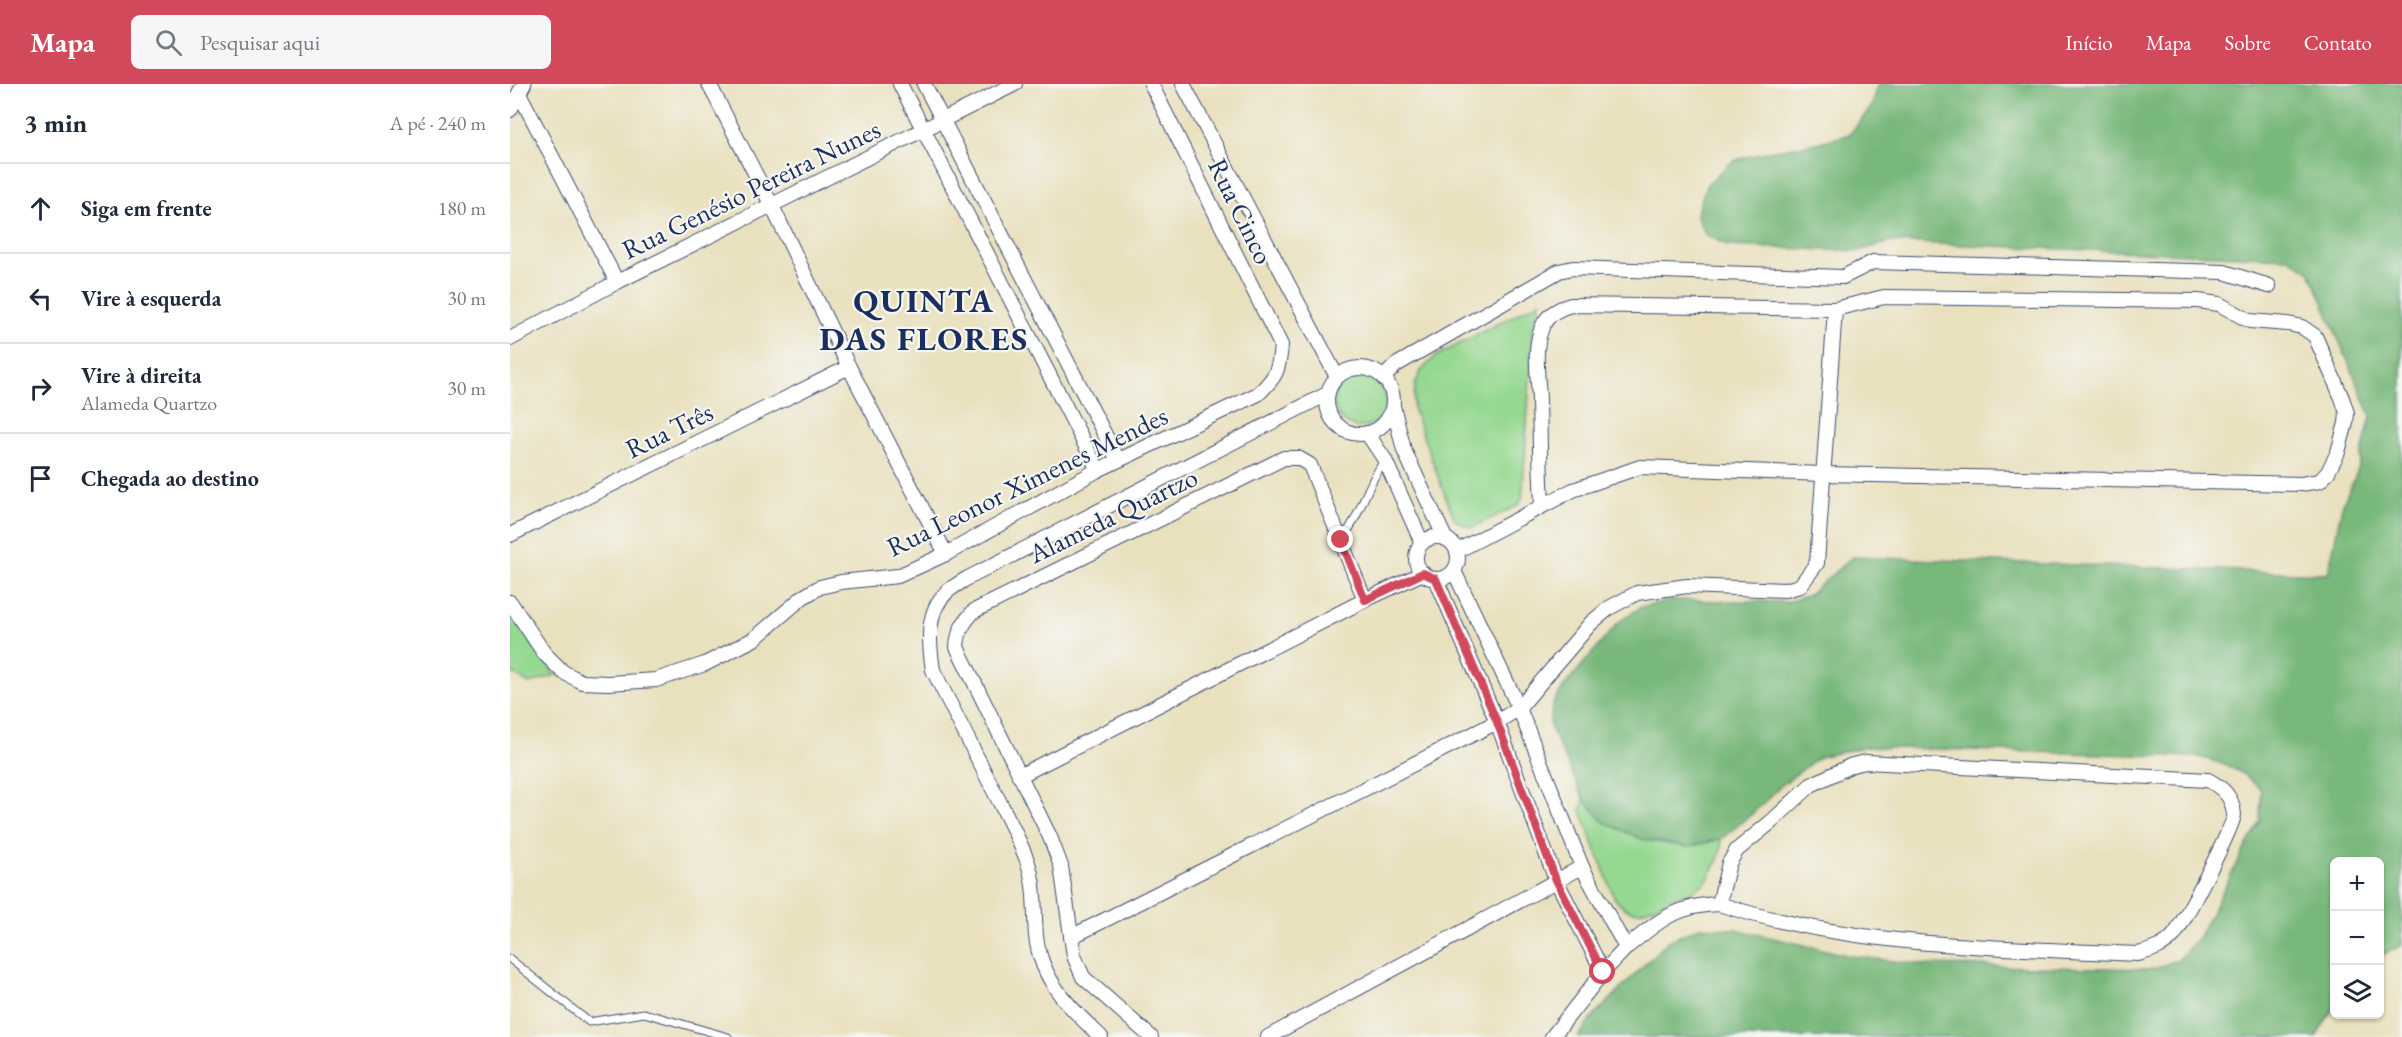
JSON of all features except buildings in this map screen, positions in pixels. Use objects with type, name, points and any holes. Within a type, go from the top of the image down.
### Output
[{"type":"street","points":[[710,84],[772,206],[849,368],[946,554]]},
{"type":"street","points":[[900,84],[1098,470]]},
{"type":"street","points":[[924,84],[1118,460]]},
{"type":"street","name":"Rua Genésio Pereira Nunes","points":[[510,339],[617,282],[1014,84]]},
{"type":"street","name":"Rua Cinco","points":[[1151,84],[1281,345],[1280,362]]},
{"type":"street","points":[[1183,84],[1336,377]]},
{"type":"street","points":[[510,110],[522,89]]},
{"type":"street","points":[[522,89],[617,282]]},
{"type":"street","points":[[1383,378],[1396,365],[1487,312],[1559,271],[1573,268],[1842,277],[1873,262],[2224,272],[2269,286]]},
{"type":"street","points":[[1457,551],[1542,504],[1573,490],[1640,467],[1823,474],[2301,484],[2320,481],[2328,472],[2338,452],[2347,413],[2315,336],[2302,327],[2250,321],[2219,304],[2198,301],[1884,297],[1835,309],[1571,305],[1559,308],[1550,315],[1543,325],[1538,343],[1538,445],[1542,504]]},
{"type":"street","points":[[1071,937],[1497,722],[1519,708],[1591,623],[1610,608],[1637,593],[1687,586],[1785,590],[1800,586],[1817,563],[1835,309]]},
{"type":"street","name":"Rua Leonor Ximenes Mendes","points":[[510,602],[544,653],[563,672],[582,682],[656,680],[705,664],[754,639],[803,597],[820,587],[841,582],[898,576],[946,554],[1098,470],[1258,394],[1275,378],[1280,362]]},
{"type":"street","name":"Rua Três","points":[[510,535],[849,368]]},
{"type":"street","points":[[1101,1037],[1071,1009],[1052,986],[1043,967],[1036,938],[1035,901],[1029,865],[933,670],[928,644],[930,626],[937,606],[947,592],[968,578],[1327,394],[1336,377],[1354,368],[1365,369],[1383,378],[1392,395],[1404,450],[1445,538],[1454,545],[1457,551],[1458,564],[1454,570],[1449,575],[1429,576],[1365,600],[1018,776],[1050,837],[1061,866],[1074,956],[1083,977],[1151,1037]]},
{"type":"street","points":[[1327,394],[1330,415],[1336,424],[1345,431],[1356,434],[1367,433],[1384,424],[1393,405]]},
{"type":"street","points":[[1367,433],[1385,460],[1422,543]]},
{"type":"street","name":"Alameda Quartzo","points":[[1018,776],[957,647],[958,633],[962,624],[974,611],[1284,458],[1298,458],[1310,465],[1365,600]]},
{"type":"street","points":[[1445,538],[1432,537],[1422,543],[1417,550],[1418,566],[1429,576],[1497,722],[1556,880],[1603,972]]},
{"type":"street","points":[[1454,570],[1519,708],[1582,867],[1626,948]]},
{"type":"street","points":[[1552,1037],[1603,972],[1626,948],[1657,921],[1680,910],[1698,905],[1719,904],[1813,928],[1888,940],[2138,954],[2158,948],[2174,934],[2235,818],[2232,802],[2222,787],[2208,780],[1866,762],[1852,765],[1811,784],[1737,850],[1729,863],[1719,904]]},
{"type":"street","points":[[1268,1037],[1582,867]]},
{"type":"lane","points":[[1341,540],[1349,530],[1375,472],[1385,460]]},
{"type":"lane","points":[[510,959],[589,1022],[644,1013],[728,1037]]},
{"type":"green space","points":[[1878,84],[2402,84],[2402,945],[2384,954],[2384,857],[2330,857],[2330,1014],[2316,1037],[1578,1037],[1591,1019],[1668,941],[1700,927],[1735,929],[1851,956],[1926,965],[2154,969],[2179,959],[2198,938],[2260,820],[2261,790],[2233,768],[2199,757],[1865,747],[1819,757],[1783,784],[1752,814],[1721,839],[1687,847],[1641,839],[1604,822],[1584,799],[1550,726],[1552,705],[1565,685],[1620,621],[1641,607],[1673,600],[1787,602],[1809,595],[1852,557],[2328,574],[2342,506],[2358,470],[2371,416],[2310,272],[2289,258],[1891,242],[1858,251],[1728,246],[1705,234],[1696,215],[1707,184],[1733,161],[1850,134],[1872,106]]},
{"type":"green space","points":[[1540,302],[1533,332],[1522,499],[1517,506],[1471,528],[1455,520],[1444,493],[1413,408],[1415,385],[1421,371],[1436,356]]},
{"type":"green space","points":[[1360,375],[1370,377],[1378,383],[1384,391],[1386,401],[1384,411],[1378,419],[1370,425],[1360,427],[1350,425],[1342,419],[1336,411],[1334,401],[1336,391],[1342,383],[1350,377]]},
{"type":"green space","points":[[510,611],[555,675],[529,684],[510,671]]},
{"type":"green space","points":[[1584,799],[1604,822],[1687,847],[1721,839],[1718,858],[1711,873],[1703,884],[1692,891],[1649,909],[1634,912],[1628,910],[1614,897],[1581,811]]},
{"type":"district","name":"QUINTA DAS FLORES","points":[[924,319]]},
{"type":"route","points":[[1341,540],[1365,600],[1423,573],[1436,579],[1497,722],[1556,880],[1603,972]]}]
